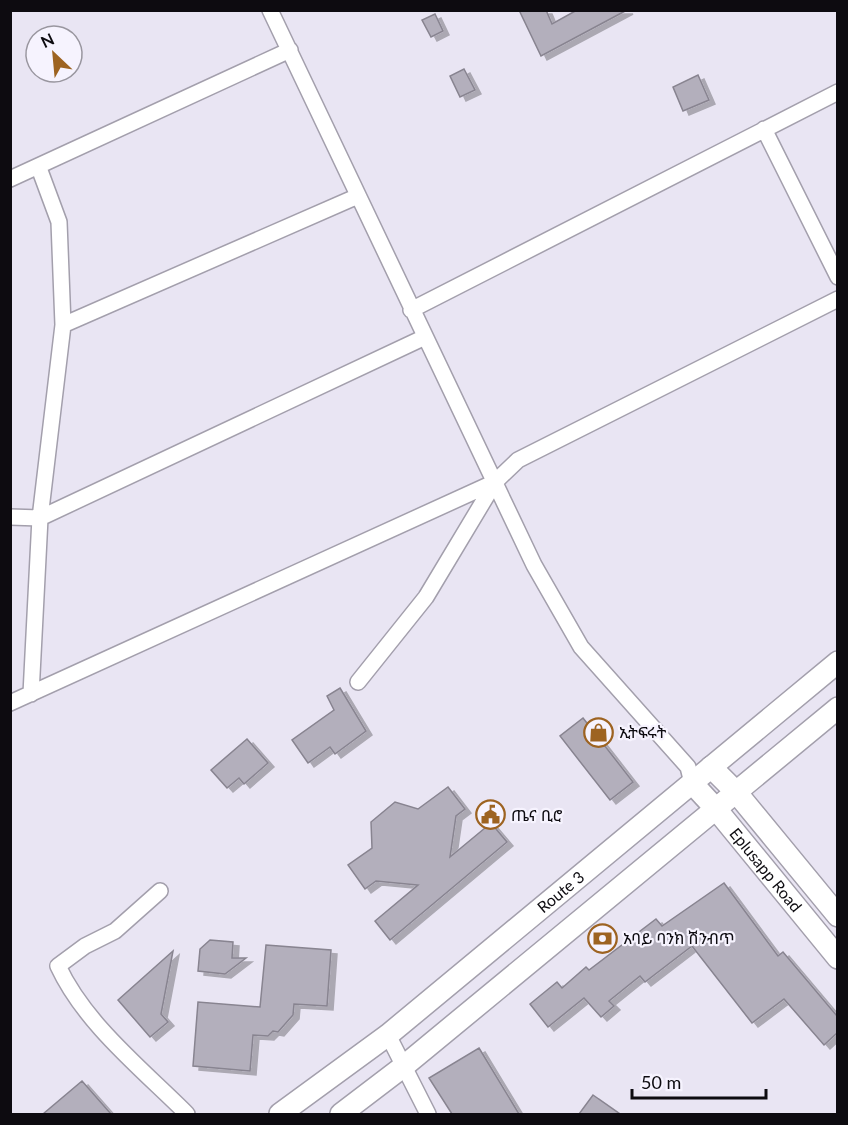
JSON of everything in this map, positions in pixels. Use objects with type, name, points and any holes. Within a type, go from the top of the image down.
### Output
[{"type":"main road","name":"Route 3","points":[[280,1114],[388,1035],[690,775],[711,767],[837,662]]},
{"type":"main road","points":[[341,1114],[404,1066],[837,708]]},
{"type":"main road","points":[[711,767],[736,792],[837,916]]},
{"type":"main road","name":"Eplusapp Road","points":[[690,775],[837,957]]},
{"type":"street","points":[[270,10],[534,565],[581,646],[690,775]]},
{"type":"street","points":[[10,180],[290,50]]},
{"type":"street","points":[[411,310],[837,92]]},
{"type":"street","points":[[764,129],[837,277]]},
{"type":"street","points":[[31,694],[40,519],[63,325],[59,222],[39,168]]},
{"type":"street","points":[[63,325],[358,196]]},
{"type":"street","points":[[358,682],[426,597],[495,482],[518,460],[837,299]]},
{"type":"street","points":[[10,517],[40,519],[425,337]]},
{"type":"street","points":[[10,703],[495,482]]},
{"type":"street","points":[[160,891],[115,931],[85,946],[58,966],[68,988],[93,1020],[187,1114]]},
{"type":"street","points":[[388,1035],[428,1114]]},
{"type":"building","points":[[519,10],[546,10],[552,24],[577,10],[627,10],[541,56]]},
{"type":"building","points":[[435,14],[443,31],[431,37],[422,20]]},
{"type":"building","points":[[464,69],[475,90],[460,97],[450,76]]},
{"type":"building","points":[[698,75],[709,100],[683,111],[673,87]]},
{"type":"building","points":[[340,688],[366,731],[335,754],[330,747],[308,763],[292,740],[334,710],[327,696]]},
{"type":"building","points":[[583,718],[633,782],[610,800],[560,736]]},
{"type":"building","points":[[247,739],[268,763],[244,784],[239,778],[227,788],[211,770]]},
{"type":"building","points":[[448,787],[465,809],[456,816],[450,857],[491,823],[507,842],[390,940],[375,921],[418,885],[376,881],[365,889],[348,865],[372,848],[371,822],[395,802],[418,809]]},
{"type":"building","points":[[724,883],[778,956],[783,952],[837,1016],[837,1033],[824,1045],[784,999],[752,1023],[692,946],[645,982],[640,976],[609,1001],[614,1006],[601,1017],[584,998],[548,1027],[530,1004],[557,982],[562,988],[586,967],[589,970],[656,919],[662,926]]},
{"type":"building","points":[[210,940],[233,942],[232,958],[246,958],[225,974],[198,971],[200,949]]},
{"type":"building","points":[[266,945],[331,950],[327,1006],[294,1004],[293,1015],[278,1032],[273,1031],[268,1036],[253,1035],[250,1071],[193,1066],[198,1002],[260,1007]]},
{"type":"building","points":[[173,951],[161,1014],[168,1022],[150,1037],[118,1000]]},
{"type":"building","points":[[479,1048],[519,1114],[452,1114],[429,1078]]},
{"type":"building","points":[[82,1081],[111,1114],[43,1114]]},
{"type":"building","points":[[593,1095],[620,1114],[579,1114]]},
{"type":"place","name":"ኢትፍሩት","points":[[598,732]]},
{"type":"place","name":"ጤና ቢሮ","points":[[490,815]]},
{"type":"place","name":"አባይ ባንክ ሽንብጥ","points":[[602,938]]}]
